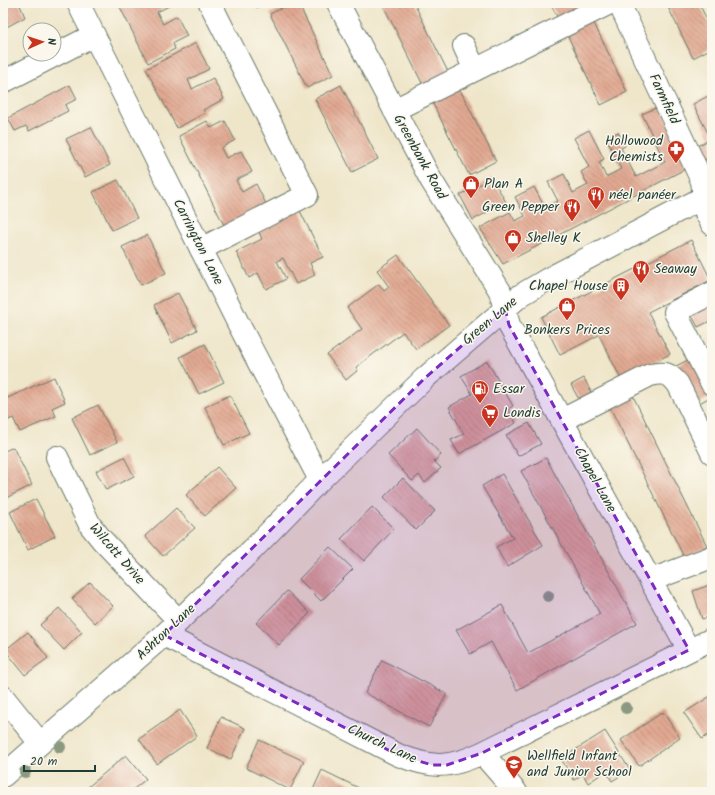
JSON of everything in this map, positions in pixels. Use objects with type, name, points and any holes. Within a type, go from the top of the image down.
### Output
[{"type":"street","name":"Carrington Lane","points":[[78,3],[238,323],[320,480]]},
{"type":"street","points":[[201,249],[307,195],[210,3]]},
{"type":"street","points":[[394,110],[610,3]]},
{"type":"street","name":"Farmfield","points":[[619,3],[708,195],[706,213],[712,224]]},
{"type":"street","name":"Greenbank Road","points":[[344,5],[394,110],[442,198],[500,291],[505,308]]},
{"type":"street","points":[[3,82],[94,35]]},
{"type":"street","points":[[464,46],[475,70]]},
{"type":"street","name":"Green Lane","points":[[320,480],[425,378],[521,295],[541,282],[708,195]]},
{"type":"street","points":[[712,293],[675,312],[712,384]]},
{"type":"street","name":"Chapel Lane","points":[[505,308],[509,325],[689,650]]},
{"type":"street","points":[[562,420],[650,375],[662,373],[671,376],[678,384],[712,453]]},
{"type":"street","name":"Wilcott Drive","points":[[57,457],[90,525],[172,628]]},
{"type":"street","name":"Ashton Lane","points":[[3,776],[172,628],[253,549],[320,480]]},
{"type":"street","points":[[651,580],[712,557]]},
{"type":"street","name":"Church Lane","points":[[172,628],[398,754],[415,761],[432,765],[447,765],[468,760],[712,639]]},
{"type":"street","points":[[3,697],[40,743]]},
{"type":"street","points":[[482,753],[516,792]]},
{"type":"highlighted area","points":[[505,308],[509,325],[689,650],[482,753],[447,765],[432,765],[398,755],[164,635],[425,378]]},
{"type":"building","points":[[3,3],[19,3],[25,17],[3,29]]},
{"type":"building","points":[[118,3],[172,3],[173,4],[157,12],[163,24],[177,16],[187,36],[173,43],[175,49],[148,63]]},
{"type":"building","points":[[255,3],[267,3],[257,8]]},
{"type":"building","points":[[292,3],[298,3],[333,75],[307,88],[270,14]]},
{"type":"building","points":[[382,3],[414,3],[450,76],[425,89]]},
{"type":"building","points":[[550,3],[582,3],[585,9],[560,22]]},
{"type":"building","points":[[666,3],[699,3],[712,31],[712,48],[693,58]]},
{"type":"building","points":[[591,17],[627,92],[601,105],[565,30]]},
{"type":"building","points":[[196,43],[209,69],[188,80],[192,89],[213,78],[224,99],[203,110],[205,113],[177,128],[146,69]]},
{"type":"building","points":[[457,84],[496,161],[469,175],[430,98]]},
{"type":"building","points":[[70,85],[77,99],[65,105],[68,111],[29,131],[26,126],[15,131],[8,118]]},
{"type":"building","points":[[341,85],[378,159],[352,172],[315,99]]},
{"type":"building","points":[[712,94],[712,156],[705,160],[697,146],[711,139],[693,104]]},
{"type":"building","points":[[660,106],[689,167],[503,264],[480,228],[510,212],[515,221],[525,216],[515,197],[534,187],[545,208],[558,201],[548,182],[564,174],[573,193],[588,185],[581,172],[589,167],[574,138],[589,130],[604,159],[599,162],[606,177],[621,169],[606,138],[618,132],[625,146],[621,148],[636,177],[665,162],[642,114]]},
{"type":"building","points":[[207,121],[211,128],[225,121],[235,140],[221,148],[226,158],[241,151],[252,172],[236,180],[242,192],[256,184],[266,204],[227,231],[179,136]]},
{"type":"building","points":[[91,127],[110,165],[85,177],[66,139]]},
{"type":"building","points":[[492,178],[506,202],[473,220],[460,195]]},
{"type":"building","points":[[118,180],[137,218],[112,230],[93,192]]},
{"type":"building","points":[[297,205],[323,257],[310,263],[315,275],[296,284],[283,258],[277,261],[286,279],[266,289],[258,273],[249,278],[236,252],[262,239],[256,225]]},
{"type":"building","points":[[147,235],[166,273],[141,285],[122,247]]},
{"type":"building","name":"Chapel House","points":[[691,240],[711,280],[648,312],[670,354],[621,379],[599,335],[560,355],[541,317]]},
{"type":"building","points":[[398,255],[449,325],[416,349],[403,332],[356,367],[358,370],[346,380],[327,355],[362,329],[347,308],[379,284],[384,291],[389,287],[377,270]]},
{"type":"building","points":[[178,293],[197,330],[172,343],[154,305]]},
{"type":"building","points":[[712,304],[712,320],[698,327],[691,314]]},
{"type":"building","points":[[205,344],[224,382],[199,394],[180,357]]},
{"type":"building","points":[[694,357],[712,394],[712,396],[696,405],[676,366]]},
{"type":"building","points":[[487,361],[513,406],[508,409],[516,423],[459,454],[451,440],[464,434],[449,407],[472,394],[461,376]]},
{"type":"building","points":[[54,377],[65,402],[52,408],[56,416],[20,432],[13,418],[6,421],[3,420],[3,400]]},
{"type":"building","points":[[584,378],[593,396],[581,403],[571,385]]},
{"type":"building","points":[[632,394],[707,546],[684,557],[609,405]]},
{"type":"building","points":[[230,395],[249,433],[224,445],[205,407]]},
{"type":"building","points":[[98,405],[117,442],[90,455],[72,418]]},
{"type":"building","points":[[529,423],[541,444],[518,456],[506,435]]},
{"type":"building","points":[[417,428],[441,455],[434,461],[441,468],[425,483],[419,475],[412,481],[388,455]]},
{"type":"building","points":[[13,447],[32,485],[6,498],[3,492],[3,452]]},
{"type":"building","points":[[124,457],[134,476],[106,490],[96,471]]},
{"type":"building","points":[[546,458],[637,623],[517,690],[491,642],[470,654],[456,630],[502,605],[528,653],[600,614],[521,471]]},
{"type":"building","points":[[217,467],[236,488],[205,516],[186,495]]},
{"type":"building","points":[[502,474],[543,545],[507,567],[496,547],[513,538],[482,486]]},
{"type":"building","points":[[403,478],[435,511],[416,530],[384,497]]},
{"type":"building","points":[[36,499],[55,536],[28,550],[10,512]]},
{"type":"building","points":[[372,507],[394,529],[364,561],[341,539]]},
{"type":"building","points":[[176,508],[195,528],[163,556],[145,536]]},
{"type":"building","points":[[330,547],[353,569],[321,601],[299,579]]},
{"type":"building","points":[[90,582],[113,606],[95,623],[72,599]]},
{"type":"building","points":[[712,584],[712,616],[702,619],[693,591]]},
{"type":"building","points":[[287,591],[310,613],[279,645],[256,623]]},
{"type":"building","points":[[59,608],[82,632],[64,650],[40,625]]},
{"type":"building","points":[[28,632],[48,658],[25,675],[5,650]]},
{"type":"building","points":[[382,660],[447,694],[429,727],[365,693]]},
{"type":"building","points":[[712,695],[712,733],[702,739],[684,713]]},
{"type":"building","points":[[180,710],[197,736],[157,764],[139,739]]},
{"type":"building","points":[[663,712],[680,738],[639,766],[621,740]]},
{"type":"building","points":[[221,717],[245,728],[231,759],[207,748]]},
{"type":"building","points":[[605,731],[630,770],[612,781],[606,771],[588,783],[583,774],[574,780],[561,759]]},
{"type":"building","points":[[259,740],[304,761],[290,790],[246,768]]},
{"type":"building","points":[[126,755],[146,779],[130,792],[92,792],[88,787]]},
{"type":"building","points":[[322,770],[367,792],[312,792]]},
{"type":"place","name":"Hollowood Chemists","points":[[676,164]]},
{"type":"place","name":"Plan A","points":[[471,199]]},
{"type":"place","name":"néel panéer","points":[[596,210]]},
{"type":"place","name":"Green Pepper","points":[[572,222]]},
{"type":"place","name":"Shelley K","points":[[513,253]]},
{"type":"place","name":"Seaway","points":[[641,284]]},
{"type":"place","name":"Chapel House","points":[[621,301]]},
{"type":"place","name":"Bonkers Prices","points":[[567,321]]},
{"type":"place","name":"Essar","points":[[480,404]]},
{"type":"place","name":"Londis","points":[[490,428]]},
{"type":"place","name":"Wellfield Infant and Junior School","points":[[514,779]]}]
